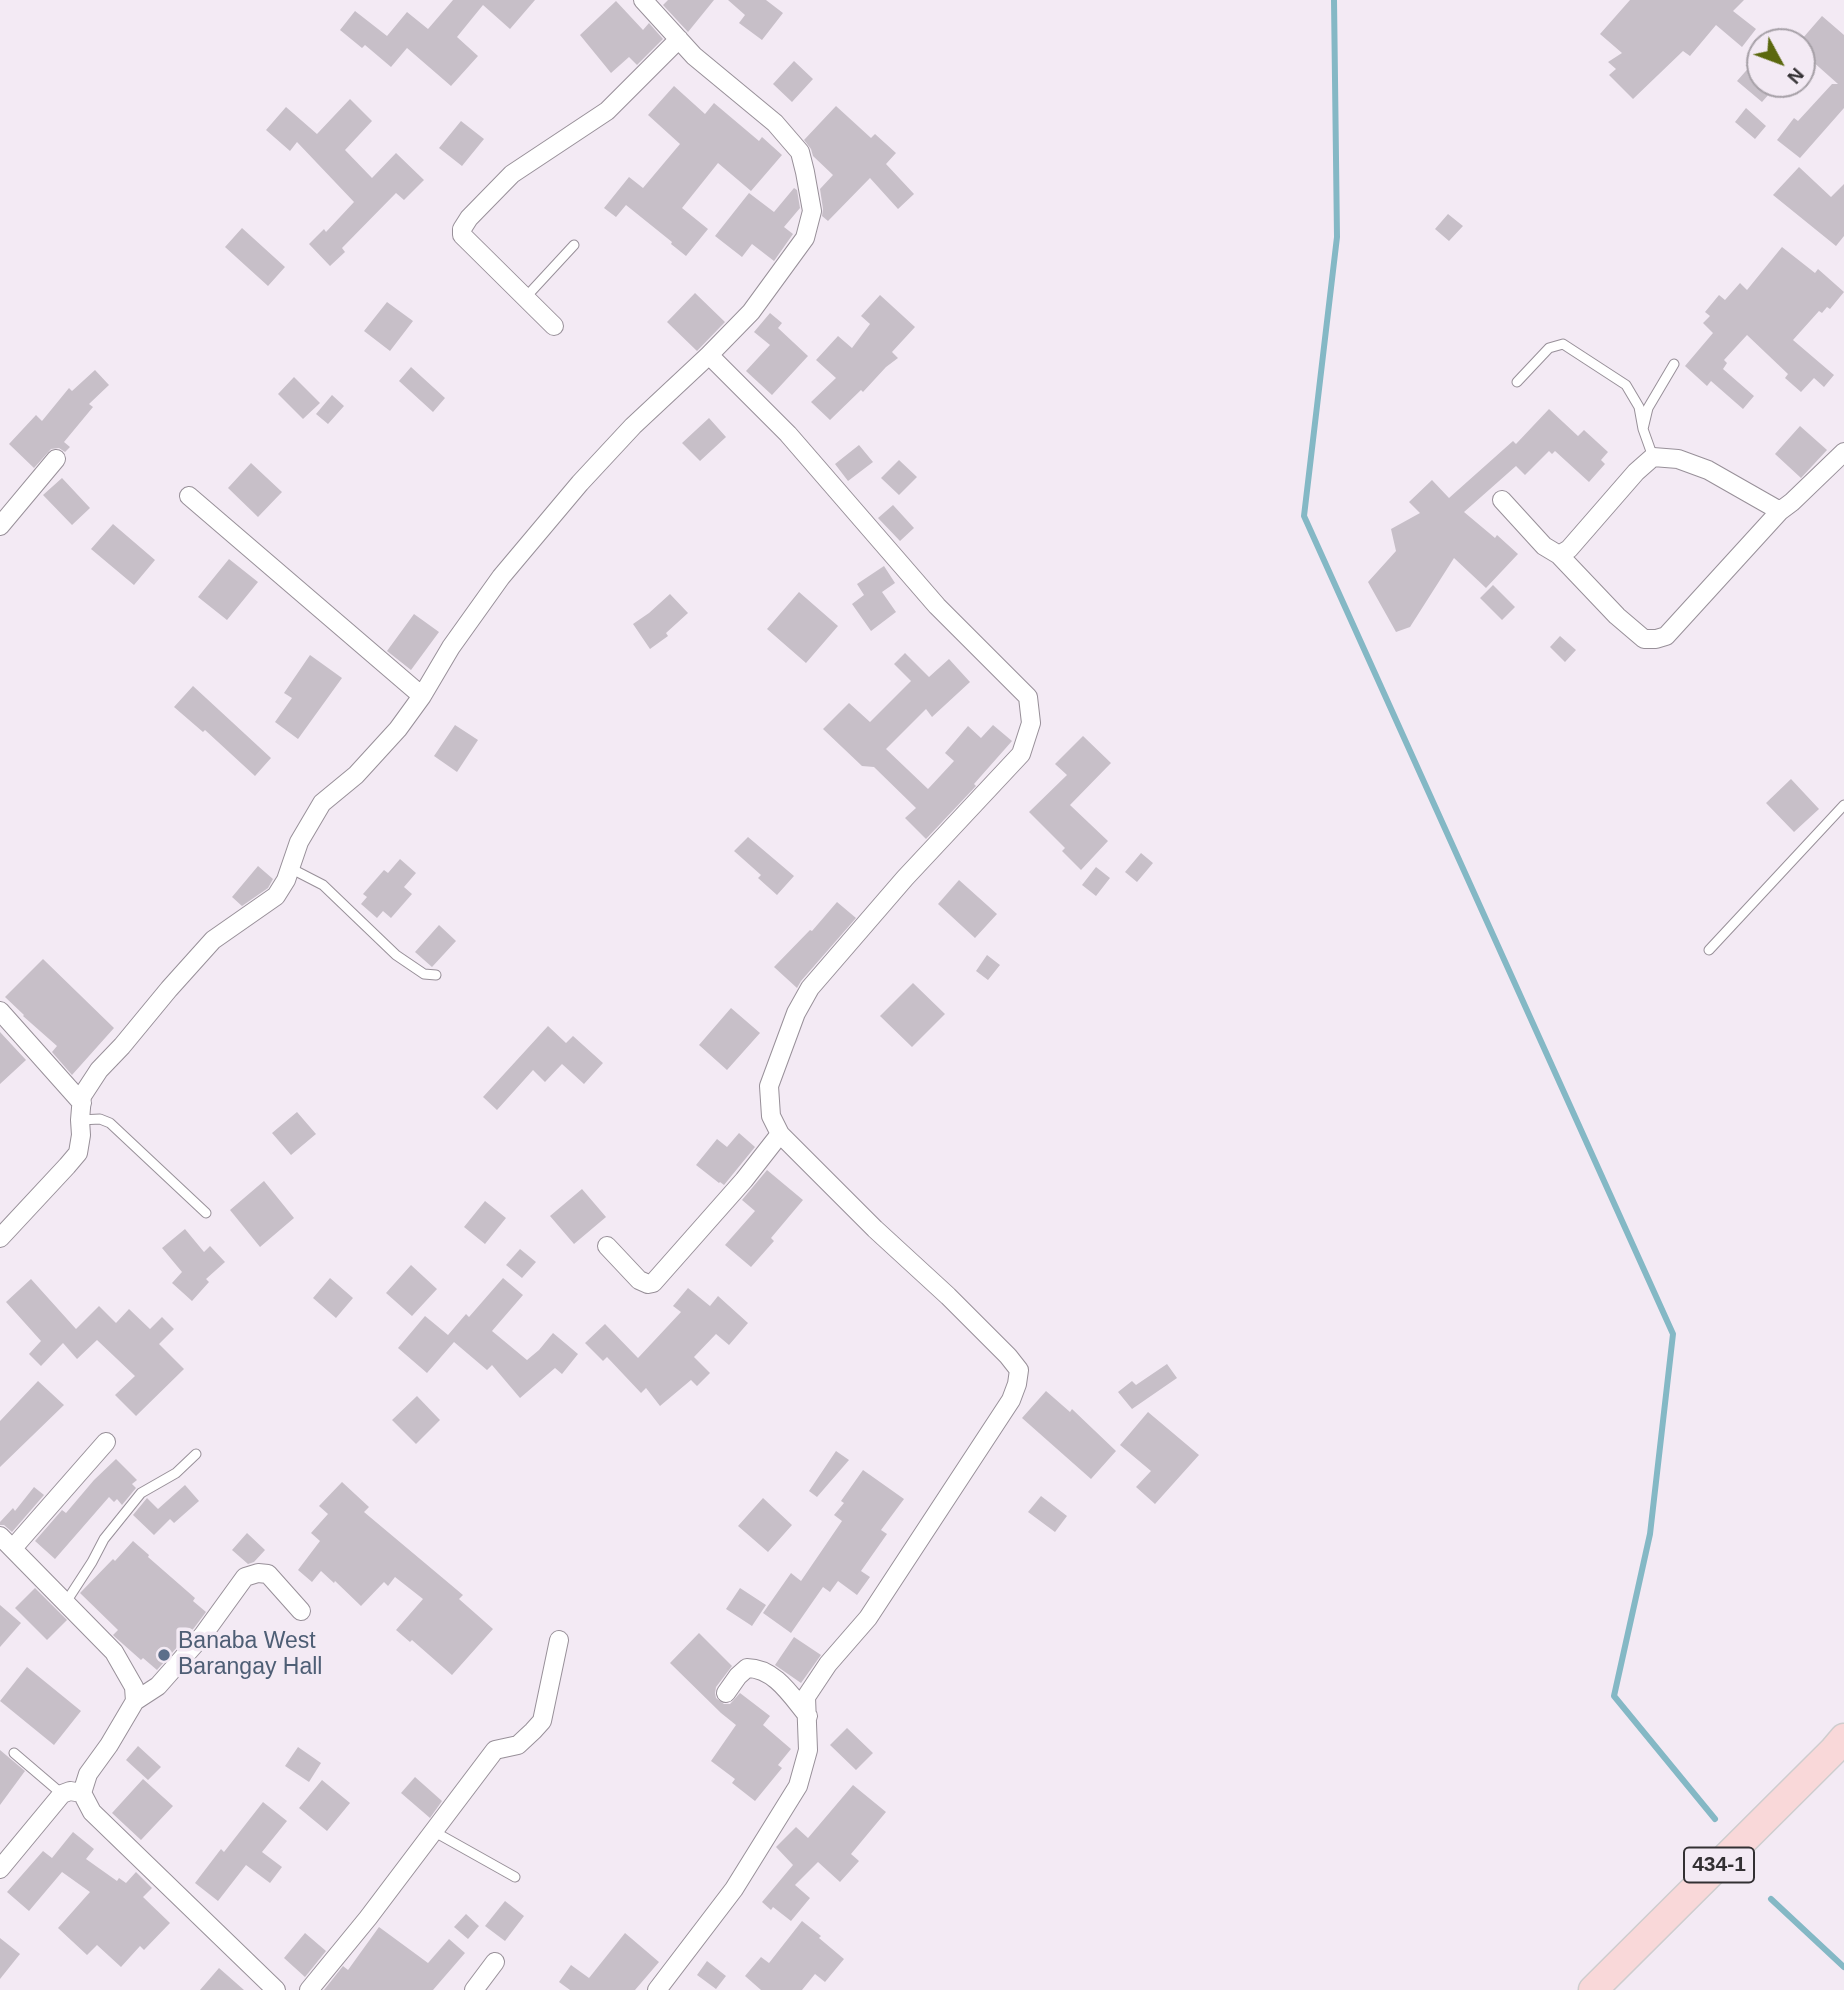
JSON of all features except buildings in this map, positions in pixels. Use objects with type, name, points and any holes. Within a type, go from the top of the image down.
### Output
[{"type":"main road","name":"434-1","points":[[1593,1990],[1844,1738]]},
{"type":"street","points":[[0,1238],[78,1153],[82,1096],[99,1070],[213,940],[276,896],[286,880],[299,842],[322,803],[356,775],[398,729],[422,696],[451,647],[501,577],[580,483],[633,426],[751,312],[805,238],[811,211],[800,152],[775,123],[694,55],[643,0]]},
{"type":"street","points":[[554,326],[462,235],[462,229],[469,218],[512,174],[607,111],[679,38]]},
{"type":"street","points":[[657,1990],[734,1889],[798,1786],[808,1750],[806,1697],[828,1664],[868,1618],[1011,1400],[1019,1370],[957,1304],[875,1229],[780,1134],[771,1116],[769,1086],[796,1013],[810,988],[905,878],[1021,754],[1031,723],[1028,697],[937,606],[788,434],[709,355]]},
{"type":"street","points":[[1502,500],[1544,546],[1559,555],[1617,616],[1644,639],[1656,639],[1666,636],[1780,512],[1844,452]]},
{"type":"street","points":[[1559,555],[1569,549],[1636,472],[1653,457],[1678,459],[1708,470],[1780,512]]},
{"type":"street","points":[[0,526],[56,459]]},
{"type":"street","points":[[189,496],[422,696]]},
{"type":"street","points":[[0,1011],[81,1112]]},
{"type":"street","points":[[607,1246],[639,1280],[653,1283],[744,1180],[780,1134]]},
{"type":"street","points":[[13,1548],[106,1442]]},
{"type":"street","points":[[0,1536],[114,1652],[134,1687],[135,1701]]},
{"type":"street","points":[[276,1990],[92,1812],[82,1793],[88,1774],[135,1701],[158,1686],[194,1645],[245,1577],[258,1573],[268,1574],[301,1611]]},
{"type":"street","points":[[309,1990],[368,1918],[495,1751],[518,1745],[542,1721],[559,1640]]},
{"type":"street","points":[[726,1693],[747,1668],[756,1668],[777,1679],[808,1716]]},
{"type":"street","points":[[0,1869],[62,1794],[70,1791],[82,1793]]},
{"type":"street","points":[[474,1990],[495,1962]]},
{"type":"lane","points":[[525,298],[573,245]]},
{"type":"lane","points":[[1517,382],[1549,348],[1563,344],[1626,385],[1639,407],[1653,457]]},
{"type":"lane","points":[[1643,429],[1648,408],[1674,364]]},
{"type":"lane","points":[[1709,950],[1844,805]]},
{"type":"lane","points":[[290,868],[323,885],[396,955],[424,974],[436,975]]},
{"type":"lane","points":[[81,1112],[110,1122],[206,1213]]},
{"type":"lane","points":[[66,1602],[104,1539],[141,1493],[176,1473],[196,1454]]},
{"type":"lane","points":[[14,1754],[62,1794]]},
{"type":"lane","points":[[433,1831],[515,1877]]},
{"type":"waterway","points":[[1334,0],[1337,237],[1304,516],[1673,1334],[1650,1534],[1614,1696],[1715,1819]]},
{"type":"waterway","points":[[1771,1899],[1844,1967]]},
{"type":"place","name":"Banaba West Barangay Hall","points":[[164,1655]]}]
